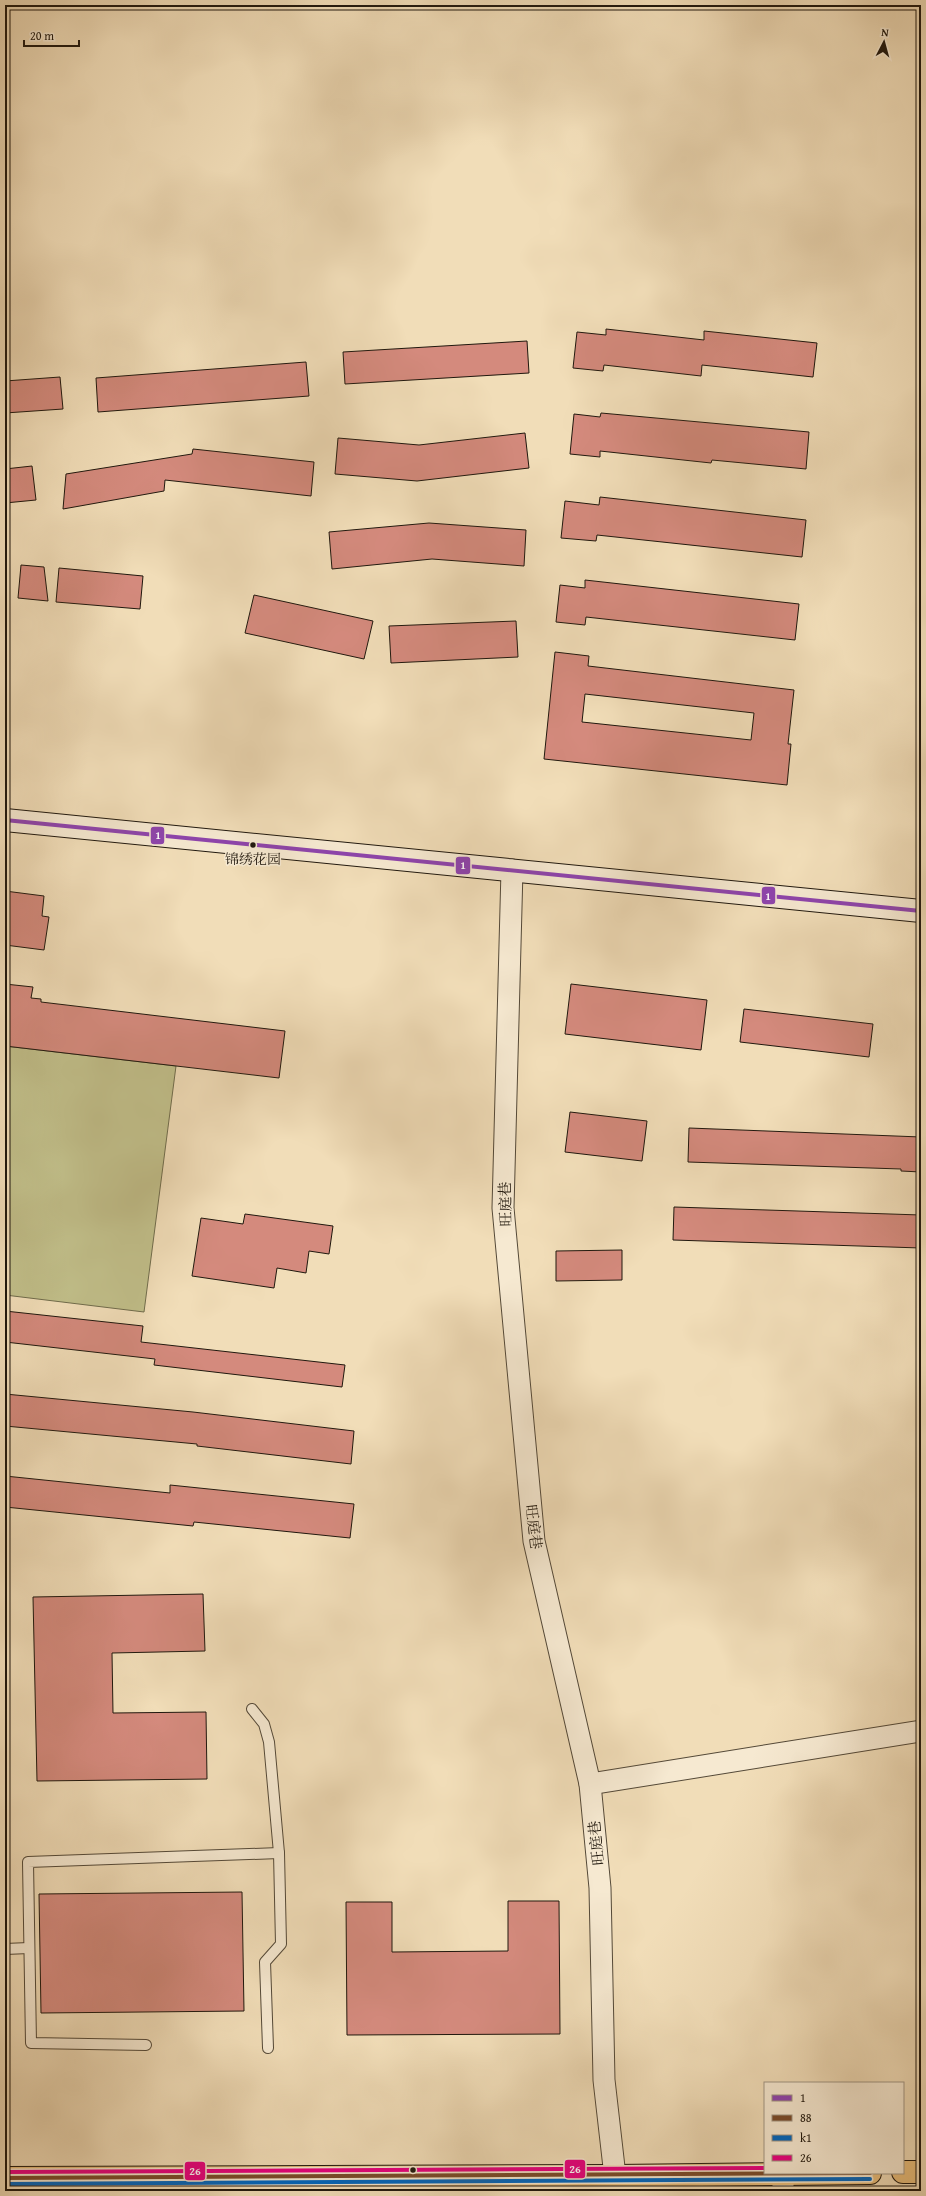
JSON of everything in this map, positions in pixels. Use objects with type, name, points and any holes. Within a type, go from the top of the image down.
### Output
[{"type":"main road","points":[[904,2172],[921,2172]]},
{"type":"main road","points":[[5,2178],[615,2176],[783,2183],[861,2174]]},
{"type":"street","points":[[5,820],[921,911]]},
{"type":"street","name":"旺庭巷","points":[[512,870],[503,1208],[534,1541],[590,1784],[600,1888],[604,2080],[615,2176]]},
{"type":"street","points":[[590,1784],[921,1731]]},
{"type":"lane","points":[[252,1709],[264,1724],[269,1742],[279,1853],[281,1944],[265,1962],[268,2048]]},
{"type":"lane","points":[[146,2045],[31,2043],[28,1862],[279,1853]]},
{"type":"lane","points":[[5,1948],[29,1948]]},
{"type":"shaded area","points":[[5,1046],[176,1066],[144,1312],[5,1295]]},
{"type":"building","points":[[606,329],[704,340],[704,331],[817,343],[813,377],[702,365],[701,376],[604,365],[603,371],[573,368],[577,332],[606,335]]},
{"type":"building","points":[[527,341],[529,373],[345,384],[343,352]]},
{"type":"building","points":[[306,362],[309,396],[98,412],[96,378]]},
{"type":"building","points":[[60,377],[63,409],[5,413],[5,381]]},
{"type":"building","points":[[601,413],[809,432],[806,469],[712,460],[711,463],[600,451],[600,457],[570,454],[574,414],[600,417]]},
{"type":"building","points":[[525,433],[529,468],[417,481],[335,474],[338,438],[419,445]]},
{"type":"building","points":[[193,449],[314,462],[311,496],[165,480],[164,491],[63,509],[66,474],[192,454]]},
{"type":"building","points":[[32,466],[36,500],[5,503],[5,469]]},
{"type":"building","points":[[600,497],[806,520],[802,557],[597,535],[596,541],[561,538],[565,501],[599,505]]},
{"type":"building","points":[[429,523],[526,530],[524,566],[432,559],[332,569],[329,532]]},
{"type":"building","points":[[21,565],[44,567],[48,601],[18,598]]},
{"type":"building","points":[[59,568],[143,576],[140,609],[56,602]]},
{"type":"building","points":[[585,580],[799,604],[795,640],[586,617],[585,625],[556,622],[560,585],[585,588]]},
{"type":"building","points":[[254,595],[373,621],[364,659],[245,633]]},
{"type":"building","points":[[516,621],[518,657],[391,663],[389,626]]},
{"type":"building","points":[[555,652],[589,656],[588,666],[794,690],[788,744],[791,744],[787,785],[544,759]],"holes":[[[585,694],[754,713],[751,740],[582,722]]]},
{"type":"building","points":[[5,891],[44,896],[42,916],[49,917],[44,950],[5,945]]},
{"type":"building","points":[[5,984],[33,987],[31,998],[41,999],[41,1002],[285,1031],[279,1078],[5,1046]]},
{"type":"building","points":[[571,984],[707,1000],[701,1050],[565,1034]]},
{"type":"building","points":[[744,1009],[873,1024],[869,1057],[740,1042]]},
{"type":"building","points":[[570,1112],[647,1121],[642,1161],[565,1152]]},
{"type":"building","points":[[689,1128],[921,1137],[921,1172],[901,1171],[901,1169],[688,1162]]},
{"type":"building","points":[[674,1207],[921,1215],[921,1248],[673,1240]]},
{"type":"building","points":[[245,1214],[333,1226],[329,1254],[309,1251],[306,1273],[277,1268],[274,1288],[192,1276],[201,1218],[243,1224]]},
{"type":"building","points":[[622,1250],[622,1280],[556,1281],[556,1251]]},
{"type":"building","points":[[5,1311],[143,1326],[141,1342],[345,1365],[342,1387],[154,1365],[155,1359],[5,1342]]},
{"type":"building","points":[[5,1394],[193,1412],[354,1431],[351,1464],[197,1446],[197,1444],[5,1426]]},
{"type":"building","points":[[5,1476],[170,1493],[170,1485],[354,1504],[350,1538],[194,1522],[193,1526],[5,1507]]},
{"type":"building","points":[[203,1594],[205,1651],[112,1653],[113,1713],[206,1712],[207,1779],[37,1781],[33,1597]]},
{"type":"building","points":[[242,1892],[244,2011],[41,2013],[39,1894]]},
{"type":"building","points":[[508,1901],[559,1901],[560,2034],[347,2035],[346,1902],[392,1902],[392,1952],[508,1951]]},
{"type":"transit line","name":"1","points":[[5,820],[921,911]]},
{"type":"transit line","name":"26","points":[[5,2172],[764,2168]]},
{"type":"transit line","name":"88","points":[[5,2178],[764,2174]]},
{"type":"transit line","name":"k1","points":[[5,2184],[870,2179]]},
{"type":"place","name":"锦绣花园","points":[[253,845]]}]
